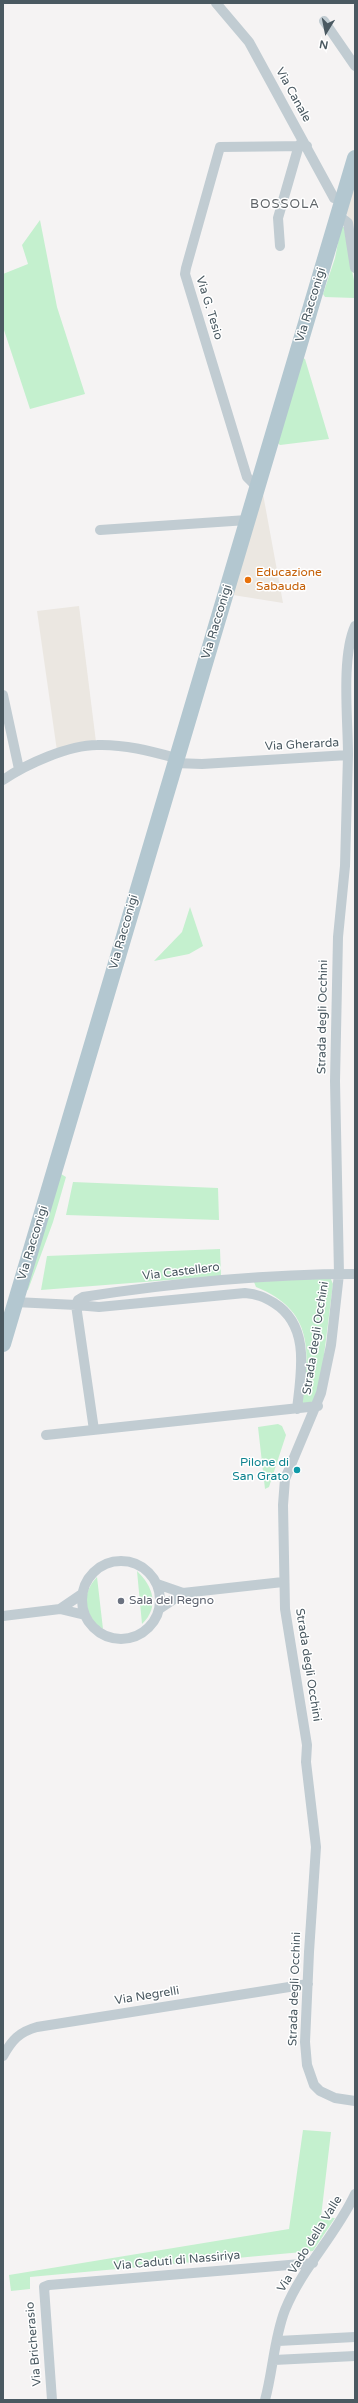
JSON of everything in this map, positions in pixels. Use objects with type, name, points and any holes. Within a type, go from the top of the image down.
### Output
[{"type":"main road","name":"Via Racconigi","points":[[3,1344],[175,760],[355,158]]},
{"type":"street","name":"Via Canale","points":[[216,3],[249,42],[303,146],[348,223],[355,268]]},
{"type":"street","points":[[324,21],[355,66]]},
{"type":"street","points":[[280,246],[278,218],[303,146]]},
{"type":"street","name":"Via G. Tesio","points":[[257,487],[247,477],[186,274],[186,268],[220,147],[303,146]]},
{"type":"street","points":[[100,530],[247,520]]},
{"type":"street","name":"Via Gherarda","points":[[3,780],[19,769],[69,750],[96,745],[122,746],[175,760],[202,764],[348,755],[347,679],[350,646],[355,626]]},
{"type":"street","points":[[3,695],[19,769]]},
{"type":"street","name":"Strada degli Occhini","points":[[348,755],[345,866],[338,937],[335,1081],[339,1274],[330,1345],[318,1406],[296,1449],[285,1479],[283,1582],[285,1610],[307,1745],[306,1762],[316,1847],[308,1984],[307,2065],[314,2085],[320,2091],[335,2098],[355,2101]]},
{"type":"street","name":"Via Castellero","points":[[76,1305],[78,1300],[94,1295],[220,1281],[296,1274],[355,1274]]},
{"type":"street","points":[[15,1302],[99,1307],[245,1293],[256,1294],[266,1298],[282,1308],[291,1317],[299,1336],[302,1367],[297,1409]]},
{"type":"street","points":[[76,1305],[94,1430]]},
{"type":"street","points":[[46,1435],[318,1406]]},
{"type":"street","points":[[159,1609],[159,1592],[157,1584],[150,1574],[140,1566],[128,1562],[116,1561],[104,1565],[94,1572],[86,1582],[82,1594],[85,1615],[98,1632],[113,1638],[129,1638],[148,1628],[159,1609],[183,1593]]},
{"type":"street","points":[[157,1584],[183,1593],[283,1582]]},
{"type":"street","points":[[60,1609],[82,1594]]},
{"type":"street","points":[[3,1616],[60,1609],[85,1615]]},
{"type":"street","name":"Via Negrelli","points":[[3,2056],[12,2040],[18,2035],[37,2027],[308,1984]]},
{"type":"street","name":"Via Vado della Valle","points":[[264,2400],[285,2311],[296,2287],[337,2227],[355,2194]]},
{"type":"street","name":"Via Caduti di Nassiriya","points":[[44,2287],[49,2285],[313,2263]]},
{"type":"street","name":"Via Bricherasio","points":[[44,2287],[52,2400]]},
{"type":"street","points":[[278,2341],[355,2337]]},
{"type":"street","points":[[274,2360],[355,2356]]},
{"type":"shaded area","points":[[355,170],[355,236],[344,206]]},
{"type":"shaded area","points":[[263,494],[283,603],[233,595]]},
{"type":"shaded area","points":[[79,606],[96,742],[57,751],[37,611]]},
{"type":"green space","points":[[40,220],[57,307],[85,394],[30,409],[3,327],[3,274],[28,264],[22,245]]},
{"type":"green space","points":[[341,227],[344,227],[355,286],[355,298],[325,297],[323,294],[335,258]]},
{"type":"green space","points":[[301,357],[305,359],[329,439],[280,445],[275,441]]},
{"type":"green space","points":[[190,907],[203,946],[189,954],[154,961],[182,932]]},
{"type":"green space","points":[[61,1174],[66,1177],[53,1222],[28,1290],[24,1291]]},
{"type":"green space","points":[[73,1182],[218,1188],[219,1220],[66,1215]]},
{"type":"green space","points":[[220,1249],[221,1276],[41,1290],[47,1256]]},
{"type":"green space","points":[[330,1277],[333,1284],[320,1387],[314,1402],[302,1404],[306,1367],[304,1335],[298,1320],[289,1308],[275,1296],[256,1287],[254,1282]]},
{"type":"green space","points":[[278,1424],[282,1426],[286,1435],[269,1487],[265,1489],[258,1427]]},
{"type":"green space","points":[[137,1571],[147,1583],[153,1604],[148,1617],[142,1624]]},
{"type":"green space","points":[[97,1577],[103,1629],[91,1618],[86,1605],[88,1591]]},
{"type":"green space","points":[[303,2130],[331,2132],[321,2217],[335,2218],[313,2251],[30,2277],[30,2289],[11,2291],[9,2275],[289,2229]]},
{"type":"place","name":"Educazione Sabauda","points":[[248,580]]},
{"type":"place","name":"Pilone di San Grato","points":[[297,1470]]},
{"type":"place","name":"Sala del Regno","points":[[121,1601]]},
{"type":"district","name":"BOSSOLA","points":[[285,205]]}]
